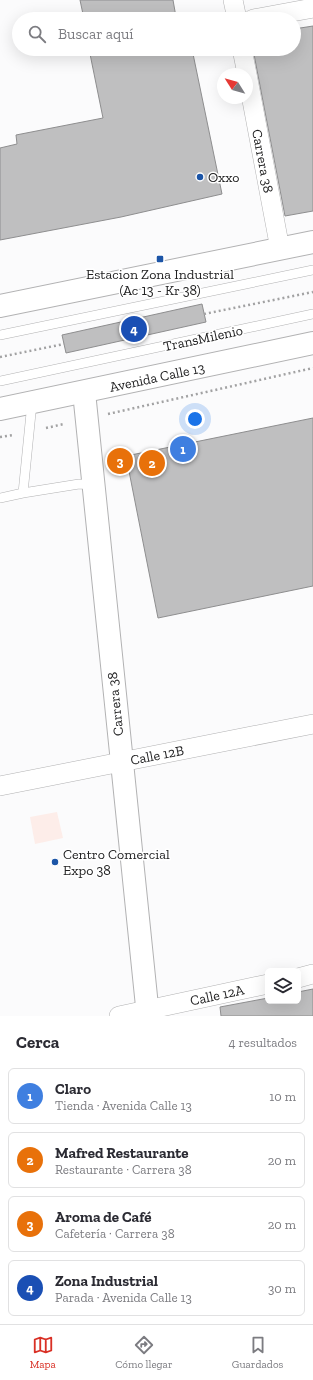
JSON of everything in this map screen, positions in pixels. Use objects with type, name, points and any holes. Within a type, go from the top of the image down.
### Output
[{"type":"main road","points":[[0,306],[313,242]]},
{"type":"main road","name":"Avenida Calle 13","points":[[0,409],[313,343]]},
{"type":"main road","name":"Carrera 38","points":[[84,392],[147,1014]]},
{"type":"street","points":[[233,0],[235,12]]},
{"type":"street","points":[[291,12],[313,8]]},
{"type":"street","name":"Carrera 38","points":[[243,56],[246,68]]},
{"type":"street","name":"Carrera 38","points":[[253,104],[280,249]]},
{"type":"street","name":"Calle 12B","points":[[0,786],[313,724]]},
{"type":"street","points":[[301,977],[313,974]]},
{"type":"street","name":"Calle 12A","points":[[119,1016],[147,1014],[265,985]]},
{"type":"lane","points":[[0,335],[313,270]]},
{"type":"lane","name":"TransMilenio","points":[[0,381],[313,314]]},
{"type":"lane","points":[[23,493],[32,403]]},
{"type":"lane","points":[[0,498],[79,484],[93,485]]},
{"type":"path","points":[[204,314],[313,292]]},
{"type":"path","points":[[0,357],[64,344]]},
{"type":"path","points":[[0,437],[313,368]]},
{"type":"shaded area","points":[[57,812],[63,838],[35,844],[30,817]]},
{"type":"building","points":[[80,0],[173,0],[175,12],[83,12]]},
{"type":"building","points":[[313,26],[313,211],[285,216],[254,56],[301,56],[301,28]]},
{"type":"building","points":[[90,56],[193,56],[222,194],[121,217],[0,240],[0,148],[17,144],[16,135],[103,118]]},
{"type":"building","points":[[202,304],[206,322],[66,353],[62,335]]},
{"type":"building","points":[[313,418],[313,586],[158,618],[126,456]]},
{"type":"building","points":[[313,989],[313,1016],[221,1016],[220,1007],[265,999],[265,1004],[301,1004],[301,991]]},
{"type":"place","name":"Oxxo","points":[[200,177]]},
{"type":"place","name":"Estacion Zona Industrial (Ac 13 - Kr 38)","points":[[160,259]]},
{"type":"place","name":"Zona Industrial","points":[[134,329]]},
{"type":"place","name":"Claro","points":[[183,449]]},
{"type":"place","name":"Aroma de Café","points":[[120,461]]},
{"type":"place","name":"Mafred Restaurante","points":[[152,463]]},
{"type":"place","name":"Centro Comercial Expo 38","points":[[55,862]]}]
